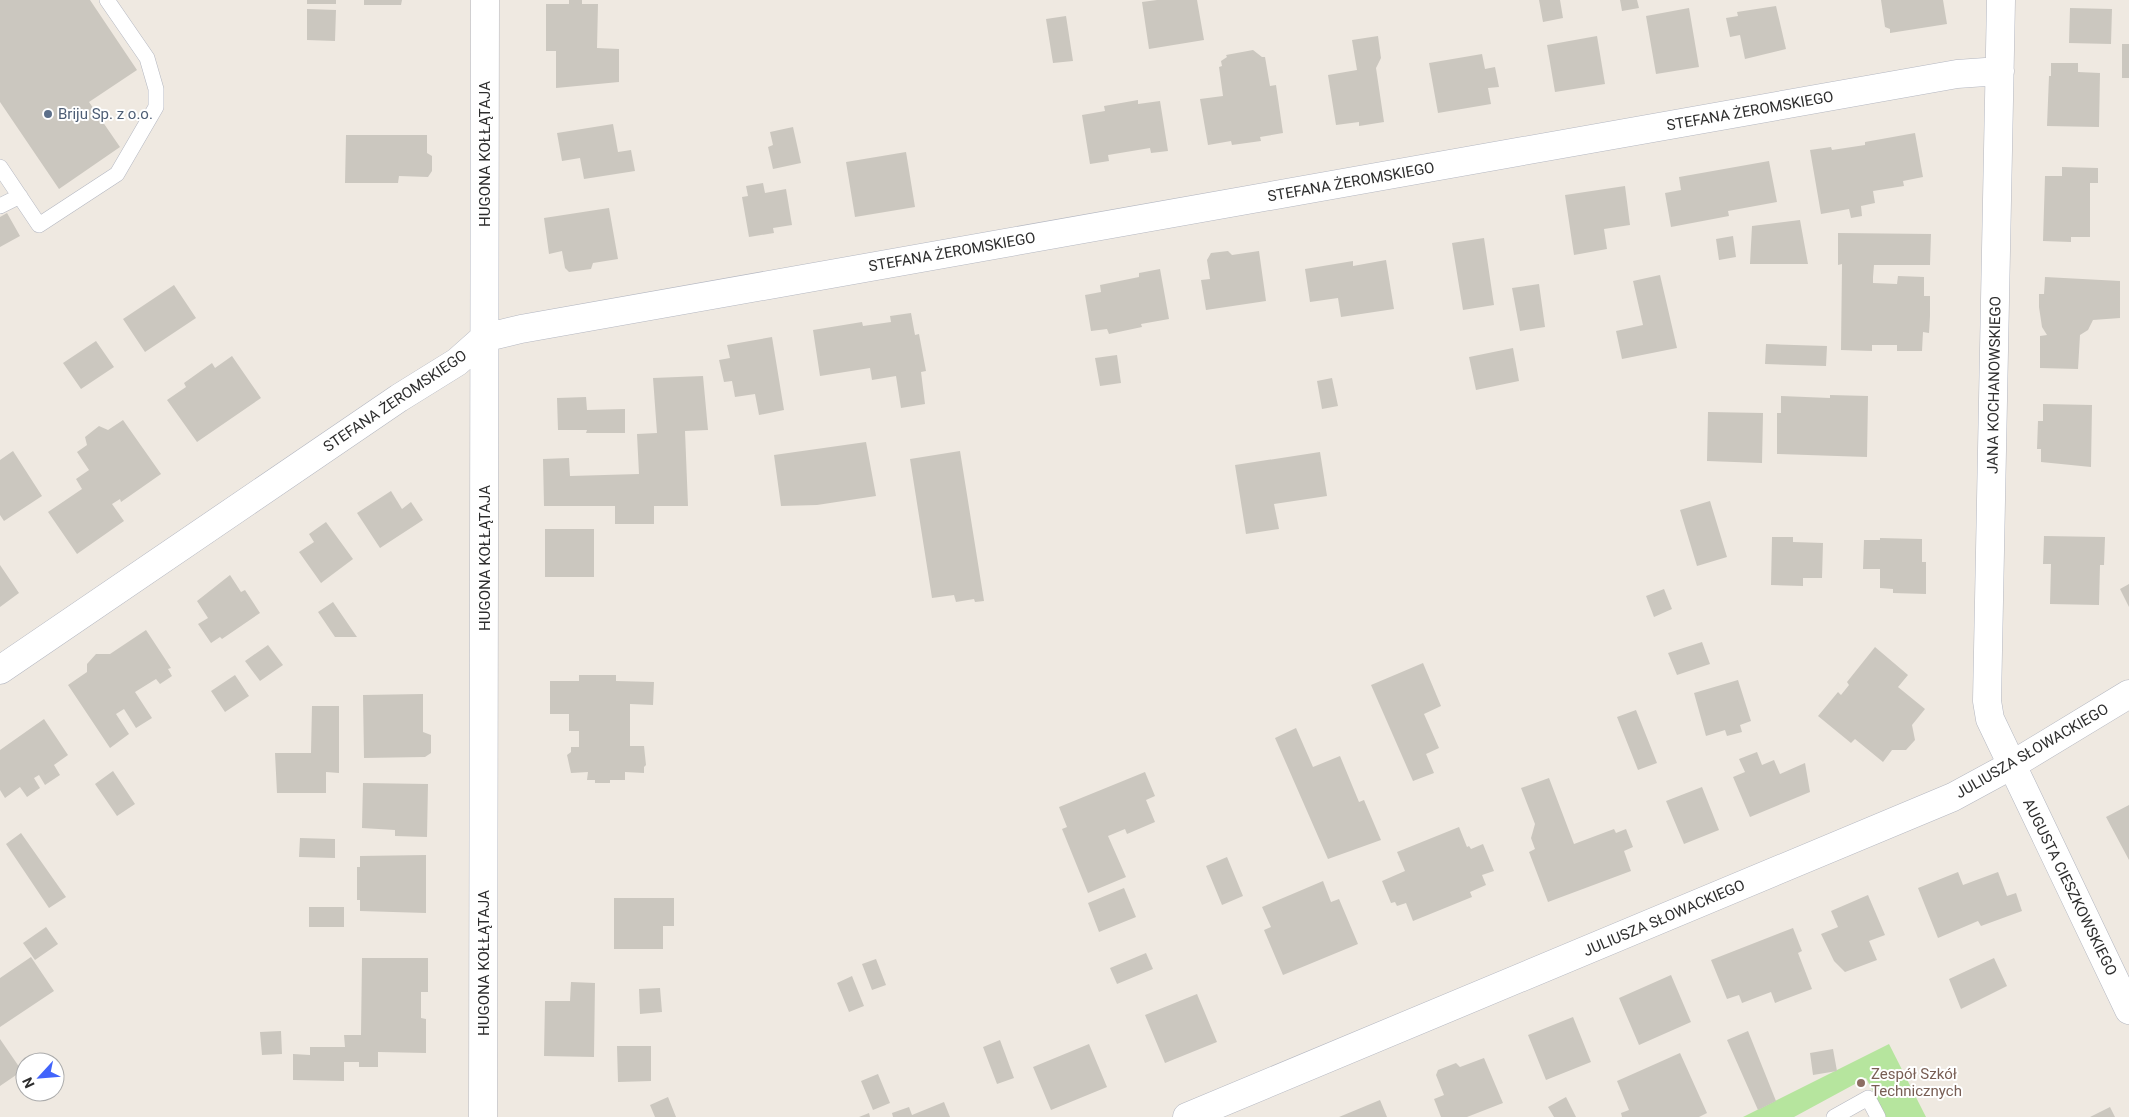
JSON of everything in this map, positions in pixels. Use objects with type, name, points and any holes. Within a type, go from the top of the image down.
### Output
[{"type":"street","name":"HUGONA KOŁŁĄTAJA","points":[[483,1117],[485,0]]},
{"type":"street","name":"JANA KOCHANOWSKIEGO","points":[[2002,0],[1987,701],[1990,719],[2012,765]]},
{"type":"street","name":"STEFANA ŻEROMSKIEGO","points":[[0,670],[399,398],[458,362],[484,338],[557,322],[818,275],[1957,74],[2000,71]]},
{"type":"street","name":"JULIUSZA SŁOWACKIEGO","points":[[1187,1117],[1953,797],[2012,765],[2129,694]]},
{"type":"street","name":"AUGUSTA CIESZKOWSKIEGO","points":[[2012,765],[2129,1010]]},
{"type":"lane","points":[[0,167],[39,225],[117,174],[156,107],[156,89],[147,58],[107,0]]},
{"type":"lane","points":[[0,206],[20,196]]},
{"type":"lane","points":[[1834,1117],[1868,1098],[1878,1117]]},
{"type":"green space","name":"Zespół Szkół Technicznych","points":[[1889,1044],[1926,1117],[1886,1117],[1866,1078],[1794,1117],[1743,1117]]},
{"type":"building","points":[[0,0],[90,0],[137,70],[89,102],[120,147],[59,189],[0,102]]},
{"type":"building","points":[[307,0],[336,0],[336,4],[307,4]]},
{"type":"building","points":[[364,0],[402,0],[401,5],[364,5]]},
{"type":"building","points":[[569,0],[582,0],[582,4],[598,4],[597,48],[619,49],[619,82],[556,88],[556,51],[546,51],[546,4],[569,4]]},
{"type":"building","points":[[1197,0],[1204,40],[1149,49],[1142,2]]},
{"type":"building","points":[[1539,0],[1560,0],[1563,18],[1543,22]]},
{"type":"building","points":[[1620,0],[1637,0],[1639,8],[1622,11]]},
{"type":"building","points":[[1881,0],[1943,0],[1947,24],[1890,33],[1890,29],[1885,27]]},
{"type":"building","points":[[1776,6],[1786,49],[1745,59],[1740,35],[1730,37],[1726,18],[1738,16],[1737,12]]},
{"type":"building","points":[[1689,8],[1699,67],[1656,74],[1646,16]]},
{"type":"building","points":[[2070,8],[2112,9],[2111,44],[2069,43]]},
{"type":"building","points":[[307,9],[336,10],[335,41],[307,40]]},
{"type":"building","points":[[1066,16],[1073,61],[1053,63],[1046,19]]},
{"type":"building","points":[[1378,36],[1381,58],[1376,68],[1384,122],[1359,126],[1359,122],[1336,125],[1328,75],[1357,70],[1352,40]]},
{"type":"building","points":[[1597,36],[1605,84],[1555,92],[1547,45]]},
{"type":"building","points":[[2122,44],[2129,44],[2129,78],[2122,78]]},
{"type":"building","points":[[1253,50],[1262,57],[1265,57],[1270,86],[1276,85],[1283,133],[1260,137],[1261,141],[1232,145],[1231,141],[1208,145],[1200,99],[1223,96],[1219,67],[1222,66],[1221,61],[1227,57],[1226,55]]},
{"type":"building","points":[[1482,54],[1485,69],[1495,67],[1499,87],[1488,88],[1491,104],[1438,113],[1429,63]]},
{"type":"building","points":[[2051,63],[2078,63],[2078,72],[2100,73],[2099,127],[2047,126]]},
{"type":"building","points":[[1138,100],[1138,104],[1160,101],[1168,151],[1151,153],[1150,148],[1108,155],[1109,161],[1090,164],[1082,115],[1105,111],[1104,106]]},
{"type":"building","points":[[613,124],[618,152],[631,150],[635,171],[584,179],[580,158],[562,161],[557,133]]},
{"type":"building","points":[[793,127],[801,163],[773,169],[768,147],[773,145],[770,132]]},
{"type":"building","points":[[1915,133],[1923,177],[1903,181],[1904,186],[1873,191],[1875,203],[1861,206],[1862,216],[1851,218],[1849,209],[1821,214],[1810,150],[1831,147],[1832,150],[1865,145],[1865,142]]},
{"type":"building","points":[[346,135],[427,135],[427,153],[432,156],[432,171],[428,177],[399,176],[398,183],[345,183]]},
{"type":"building","points":[[906,152],[915,207],[855,217],[846,162]]},
{"type":"building","points":[[1769,161],[1777,202],[1728,211],[1729,216],[1671,227],[1665,193],[1681,190],[1679,177]]},
{"type":"building","points":[[2062,167],[2098,168],[2098,183],[2090,183],[2090,237],[2071,237],[2071,242],[2043,241],[2045,176],[2062,176]]},
{"type":"building","points":[[763,183],[765,193],[786,189],[792,225],[773,228],[774,233],[749,237],[742,197],[748,196],[746,186]]},
{"type":"building","points":[[1625,186],[1630,225],[1604,229],[1607,249],[1574,255],[1565,195]]},
{"type":"building","points":[[609,208],[618,259],[593,263],[591,269],[569,272],[565,268],[562,251],[549,254],[544,218]]},
{"type":"building","points":[[7,213],[20,236],[0,247],[0,217]]},
{"type":"building","points":[[1800,220],[1808,264],[1750,264],[1752,226]]},
{"type":"building","points":[[1838,233],[1931,234],[1930,265],[1874,265],[1873,277],[1873,283],[1897,284],[1898,276],[1924,277],[1924,296],[1930,296],[1930,316],[1929,333],[1923,332],[1922,351],[1897,351],[1897,345],[1872,345],[1872,351],[1841,350],[1842,264],[1838,265]]},
{"type":"building","points":[[1733,236],[1736,257],[1719,260],[1716,239]]},
{"type":"building","points":[[1484,238],[1494,305],[1463,310],[1452,243]]},
{"type":"building","points":[[1228,251],[1232,255],[1259,251],[1266,301],[1206,310],[1201,280],[1210,279],[1207,260],[1211,253]]},
{"type":"building","points":[[1386,260],[1394,309],[1341,317],[1338,298],[1310,302],[1305,269],[1353,261],[1353,266]]},
{"type":"building","points":[[1160,269],[1169,319],[1141,324],[1142,327],[1109,334],[1107,329],[1091,331],[1085,295],[1101,292],[1100,285],[1139,277],[1139,273]]},
{"type":"building","points":[[1660,275],[1677,348],[1622,359],[1616,331],[1643,325],[1633,281]]},
{"type":"building","points":[[2045,277],[2120,281],[2120,318],[2093,320],[2088,330],[2080,335],[2078,369],[2040,368],[2040,336],[2047,335],[2042,327],[2039,307],[2039,294],[2044,294]]},
{"type":"building","points":[[1539,284],[1545,327],[1520,331],[1512,288]]},
{"type":"building","points":[[174,285],[196,318],[145,352],[123,319]]},
{"type":"building","points":[[911,313],[915,335],[919,334],[926,371],[921,372],[925,404],[901,408],[896,376],[872,380],[870,368],[820,376],[813,330],[862,322],[863,326],[891,322],[890,316]]},
{"type":"building","points":[[772,337],[784,410],[759,415],[755,394],[735,397],[732,381],[724,382],[719,360],[730,358],[727,345]]},
{"type":"building","points":[[96,341],[114,367],[81,389],[63,363]]},
{"type":"building","points":[[1766,344],[1827,346],[1826,366],[1765,364]]},
{"type":"building","points":[[1513,348],[1519,381],[1476,390],[1469,357]]},
{"type":"building","points":[[1117,355],[1121,383],[1100,386],[1095,358]]},
{"type":"building","points":[[232,356],[261,398],[197,442],[167,400],[186,387],[184,383],[212,363],[215,368]]},
{"type":"building","points":[[703,376],[708,430],[685,431],[688,506],[654,506],[654,524],[615,524],[615,506],[544,506],[543,459],[569,458],[570,476],[639,474],[637,434],[657,433],[653,378]]},
{"type":"building","points":[[1332,378],[1338,406],[1322,409],[1317,381]]},
{"type":"building","points":[[1830,395],[1868,396],[1867,457],[1777,454],[1777,413],[1781,413],[1781,396],[1830,398]]},
{"type":"building","points":[[586,397],[587,410],[625,409],[625,433],[586,433],[587,430],[558,430],[557,398]]},
{"type":"building","points":[[2043,404],[2092,405],[2091,467],[2041,462],[2041,449],[2037,449],[2038,421],[2043,421]]},
{"type":"building","points":[[1708,412],[1763,413],[1762,463],[1707,461]]},
{"type":"building","points":[[123,420],[161,474],[121,502],[120,499],[112,504],[124,521],[77,554],[48,512],[82,489],[76,479],[89,470],[77,452],[87,445],[85,437],[99,426],[108,430]]},
{"type":"building","points":[[866,442],[876,496],[817,505],[781,506],[774,455]]},
{"type":"building","points":[[13,451],[42,496],[4,521],[0,515],[0,460]]},
{"type":"building","points":[[960,451],[984,601],[975,602],[974,599],[956,602],[954,595],[932,598],[910,459]]},
{"type":"building","points":[[1320,452],[1327,496],[1274,504],[1279,529],[1246,534],[1235,465]]},
{"type":"building","points":[[391,491],[402,509],[411,502],[423,520],[380,548],[357,513]]},
{"type":"building","points":[[1710,501],[1727,557],[1697,566],[1680,510]]},
{"type":"building","points":[[326,522],[353,559],[321,583],[299,552],[314,542],[309,534]]},
{"type":"building","points":[[545,529],[594,529],[594,577],[545,577]]},
{"type":"building","points":[[2044,536],[2105,537],[2104,565],[2100,565],[2099,605],[2050,604],[2051,564],[2043,564]]},
{"type":"building","points":[[1772,537],[1793,537],[1793,542],[1823,543],[1822,578],[1803,578],[1803,586],[1771,585]]},
{"type":"building","points":[[1880,538],[1922,539],[1922,562],[1926,562],[1926,594],[1893,593],[1893,589],[1880,588],[1880,569],[1863,569],[1864,540],[1880,540]]},
{"type":"building","points":[[0,565],[19,593],[0,607]]},
{"type":"building","points":[[230,575],[241,592],[245,590],[260,613],[222,639],[220,637],[211,643],[198,624],[208,618],[197,601]]},
{"type":"building","points":[[2129,584],[2129,607],[2120,589]]},
{"type":"building","points":[[1664,589],[1672,609],[1654,617],[1646,596]]},
{"type":"building","points":[[333,602],[357,637],[335,637],[318,612]]},
{"type":"building","points":[[146,630],[171,668],[168,669],[172,676],[160,684],[156,679],[135,692],[152,718],[136,728],[124,709],[116,714],[129,734],[110,748],[68,685],[87,672],[87,664],[96,654],[110,654]]},
{"type":"building","points":[[1702,642],[1710,664],[1677,675],[1668,653]]},
{"type":"building","points":[[268,645],[283,665],[260,681],[245,661]]},
{"type":"building","points":[[1875,647],[1908,675],[1898,687],[1925,709],[1912,725],[1915,740],[1906,750],[1892,750],[1883,762],[1855,739],[1851,743],[1818,716],[1838,692],[1841,695],[1849,685],[1847,682]]},
{"type":"building","points":[[1423,663],[1441,706],[1424,714],[1439,748],[1426,754],[1434,773],[1413,781],[1371,685]]},
{"type":"building","points":[[235,675],[249,696],[225,712],[211,691]]},
{"type":"building","points":[[579,675],[616,675],[616,681],[654,682],[653,705],[630,704],[630,746],[644,746],[646,765],[644,773],[625,772],[625,780],[595,783],[595,780],[587,780],[588,772],[571,773],[567,755],[571,752],[571,747],[579,747],[579,731],[569,731],[569,714],[550,714],[550,681],[579,681]]},
{"type":"building","points":[[1738,680],[1751,721],[1740,725],[1742,732],[1727,736],[1725,730],[1706,736],[1694,693]]},
{"type":"building","points":[[423,694],[423,732],[431,735],[431,753],[425,757],[364,758],[363,695]]},
{"type":"building","points":[[312,706],[339,706],[339,773],[326,772],[326,793],[277,793],[275,753],[311,753]]},
{"type":"building","points":[[1636,710],[1657,763],[1638,770],[1617,717]]},
{"type":"building","points":[[44,719],[68,755],[54,765],[60,775],[45,785],[39,775],[34,778],[40,788],[27,797],[20,787],[5,798],[0,790],[0,750]]},
{"type":"building","points":[[1296,728],[1313,767],[1340,756],[1359,802],[1364,800],[1381,840],[1328,859],[1275,738]]},
{"type":"building","points":[[1757,752],[1762,765],[1774,760],[1780,774],[1805,763],[1810,792],[1750,817],[1733,777],[1745,772],[1739,759]]},
{"type":"building","points":[[113,771],[135,804],[117,816],[95,784]]},
{"type":"building","points":[[1145,772],[1155,796],[1146,800],[1155,822],[1127,834],[1125,829],[1108,836],[1126,877],[1088,893],[1062,829],[1067,827],[1059,807]]},
{"type":"building","points":[[1549,778],[1574,844],[1614,829],[1616,833],[1626,829],[1633,847],[1624,851],[1631,871],[1548,902],[1529,852],[1535,849],[1531,838],[1535,824],[1521,788]]},
{"type":"building","points":[[363,783],[428,784],[427,837],[395,836],[395,830],[362,828]]},
{"type":"building","points":[[1702,787],[1719,830],[1684,844],[1666,801]]},
{"type":"building","points":[[2129,805],[2129,860],[2106,817]]},
{"type":"building","points":[[1459,827],[1467,847],[1469,846],[1471,849],[1483,844],[1494,871],[1482,875],[1486,885],[1470,892],[1472,897],[1413,921],[1406,903],[1397,906],[1395,902],[1391,903],[1382,881],[1405,871],[1397,852]]},
{"type":"building","points":[[21,833],[66,897],[49,908],[6,844]]},
{"type":"building","points":[[300,838],[335,839],[335,858],[299,857]]},
{"type":"building","points":[[426,855],[426,913],[360,911],[360,900],[357,900],[357,867],[360,867],[360,856]]},
{"type":"building","points":[[1227,857],[1243,896],[1222,905],[1206,866]]},
{"type":"building","points":[[1958,872],[1963,885],[1998,872],[2007,896],[2016,893],[2022,911],[1981,926],[1978,921],[1938,938],[1918,888]]},
{"type":"building","points":[[1323,881],[1331,902],[1339,899],[1358,944],[1283,975],[1264,930],[1271,927],[1262,907]]},
{"type":"building","points":[[1124,888],[1136,917],[1099,932],[1088,903]]},
{"type":"building","points":[[1868,895],[1885,935],[1869,941],[1877,960],[1845,972],[1834,961],[1821,934],[1838,927],[1831,911]]},
{"type":"building","points":[[614,898],[674,898],[674,926],[663,926],[663,949],[614,949]]},
{"type":"building","points":[[309,907],[344,907],[344,927],[309,927]]},
{"type":"building","points":[[46,927],[58,944],[35,960],[23,943]]},
{"type":"building","points":[[1793,928],[1802,951],[1798,953],[1812,989],[1775,1003],[1771,992],[1742,1003],[1739,995],[1727,999],[1711,960]]},
{"type":"building","points":[[1146,953],[1153,969],[1117,984],[1110,968]]},
{"type":"building","points":[[31,957],[54,991],[0,1027],[0,978]]},
{"type":"building","points":[[362,958],[428,958],[428,992],[421,992],[421,1018],[426,1019],[426,1053],[378,1052],[378,1067],[359,1067],[359,1062],[344,1062],[344,1081],[293,1080],[293,1054],[310,1055],[310,1047],[345,1047],[344,1035],[361,1035]]},
{"type":"building","points":[[1994,958],[2007,986],[1961,1009],[1949,979]]},
{"type":"building","points":[[876,959],[886,985],[872,990],[862,964]]},
{"type":"building","points":[[1671,975],[1691,1022],[1639,1045],[1619,998]]},
{"type":"building","points":[[852,976],[864,1006],[849,1012],[837,983]]},
{"type":"building","points":[[571,982],[595,983],[594,1057],[544,1056],[545,1001],[570,1001]]},
{"type":"building","points":[[660,988],[662,1012],[640,1014],[639,989]]},
{"type":"building","points":[[1197,994],[1217,1042],[1165,1063],[1145,1015]]},
{"type":"building","points":[[1573,1017],[1591,1062],[1546,1080],[1528,1035]]},
{"type":"building","points":[[281,1031],[282,1054],[262,1055],[260,1032]]},
{"type":"building","points":[[1748,1031],[1776,1101],[1758,1110],[1727,1040]]},
{"type":"building","points":[[0,1039],[15,1061],[15,1076],[0,1086]]},
{"type":"building","points":[[1000,1040],[1014,1078],[997,1084],[983,1047]]},
{"type":"building","points":[[1089,1044],[1107,1087],[1051,1110],[1033,1067]]},
{"type":"building","points":[[617,1046],[651,1046],[651,1081],[618,1082]]},
{"type":"building","points":[[1833,1049],[1837,1071],[1813,1075],[1810,1053]]},
{"type":"building","points":[[1680,1053],[1707,1113],[1699,1117],[1622,1117],[1621,1113],[1629,1110],[1617,1081]]},
{"type":"building","points":[[1484,1058],[1503,1103],[1467,1117],[1441,1117],[1434,1099],[1444,1095],[1436,1075],[1438,1070],[1456,1063],[1460,1067]]},
{"type":"building","points":[[878,1074],[890,1103],[873,1110],[861,1081]]},
{"type":"building","points":[[668,1097],[676,1117],[655,1117],[650,1105]]},
{"type":"building","points":[[1566,1097],[1576,1117],[1554,1117],[1548,1107]]},
{"type":"building","points":[[1380,1100],[1387,1117],[1339,1117]]},
{"type":"building","points":[[944,1102],[950,1117],[893,1117],[892,1113],[909,1107],[912,1115]]},
{"type":"building","points":[[2110,1107],[2115,1117],[2090,1117]]},
{"type":"building","points":[[869,1113],[870,1117],[859,1117]]},
{"type":"place","name":"Briju Sp. z o.o.","points":[[48,114]]},
{"type":"place","name":"Zespół Szkół Technicznych","points":[[1861,1083]]}]
